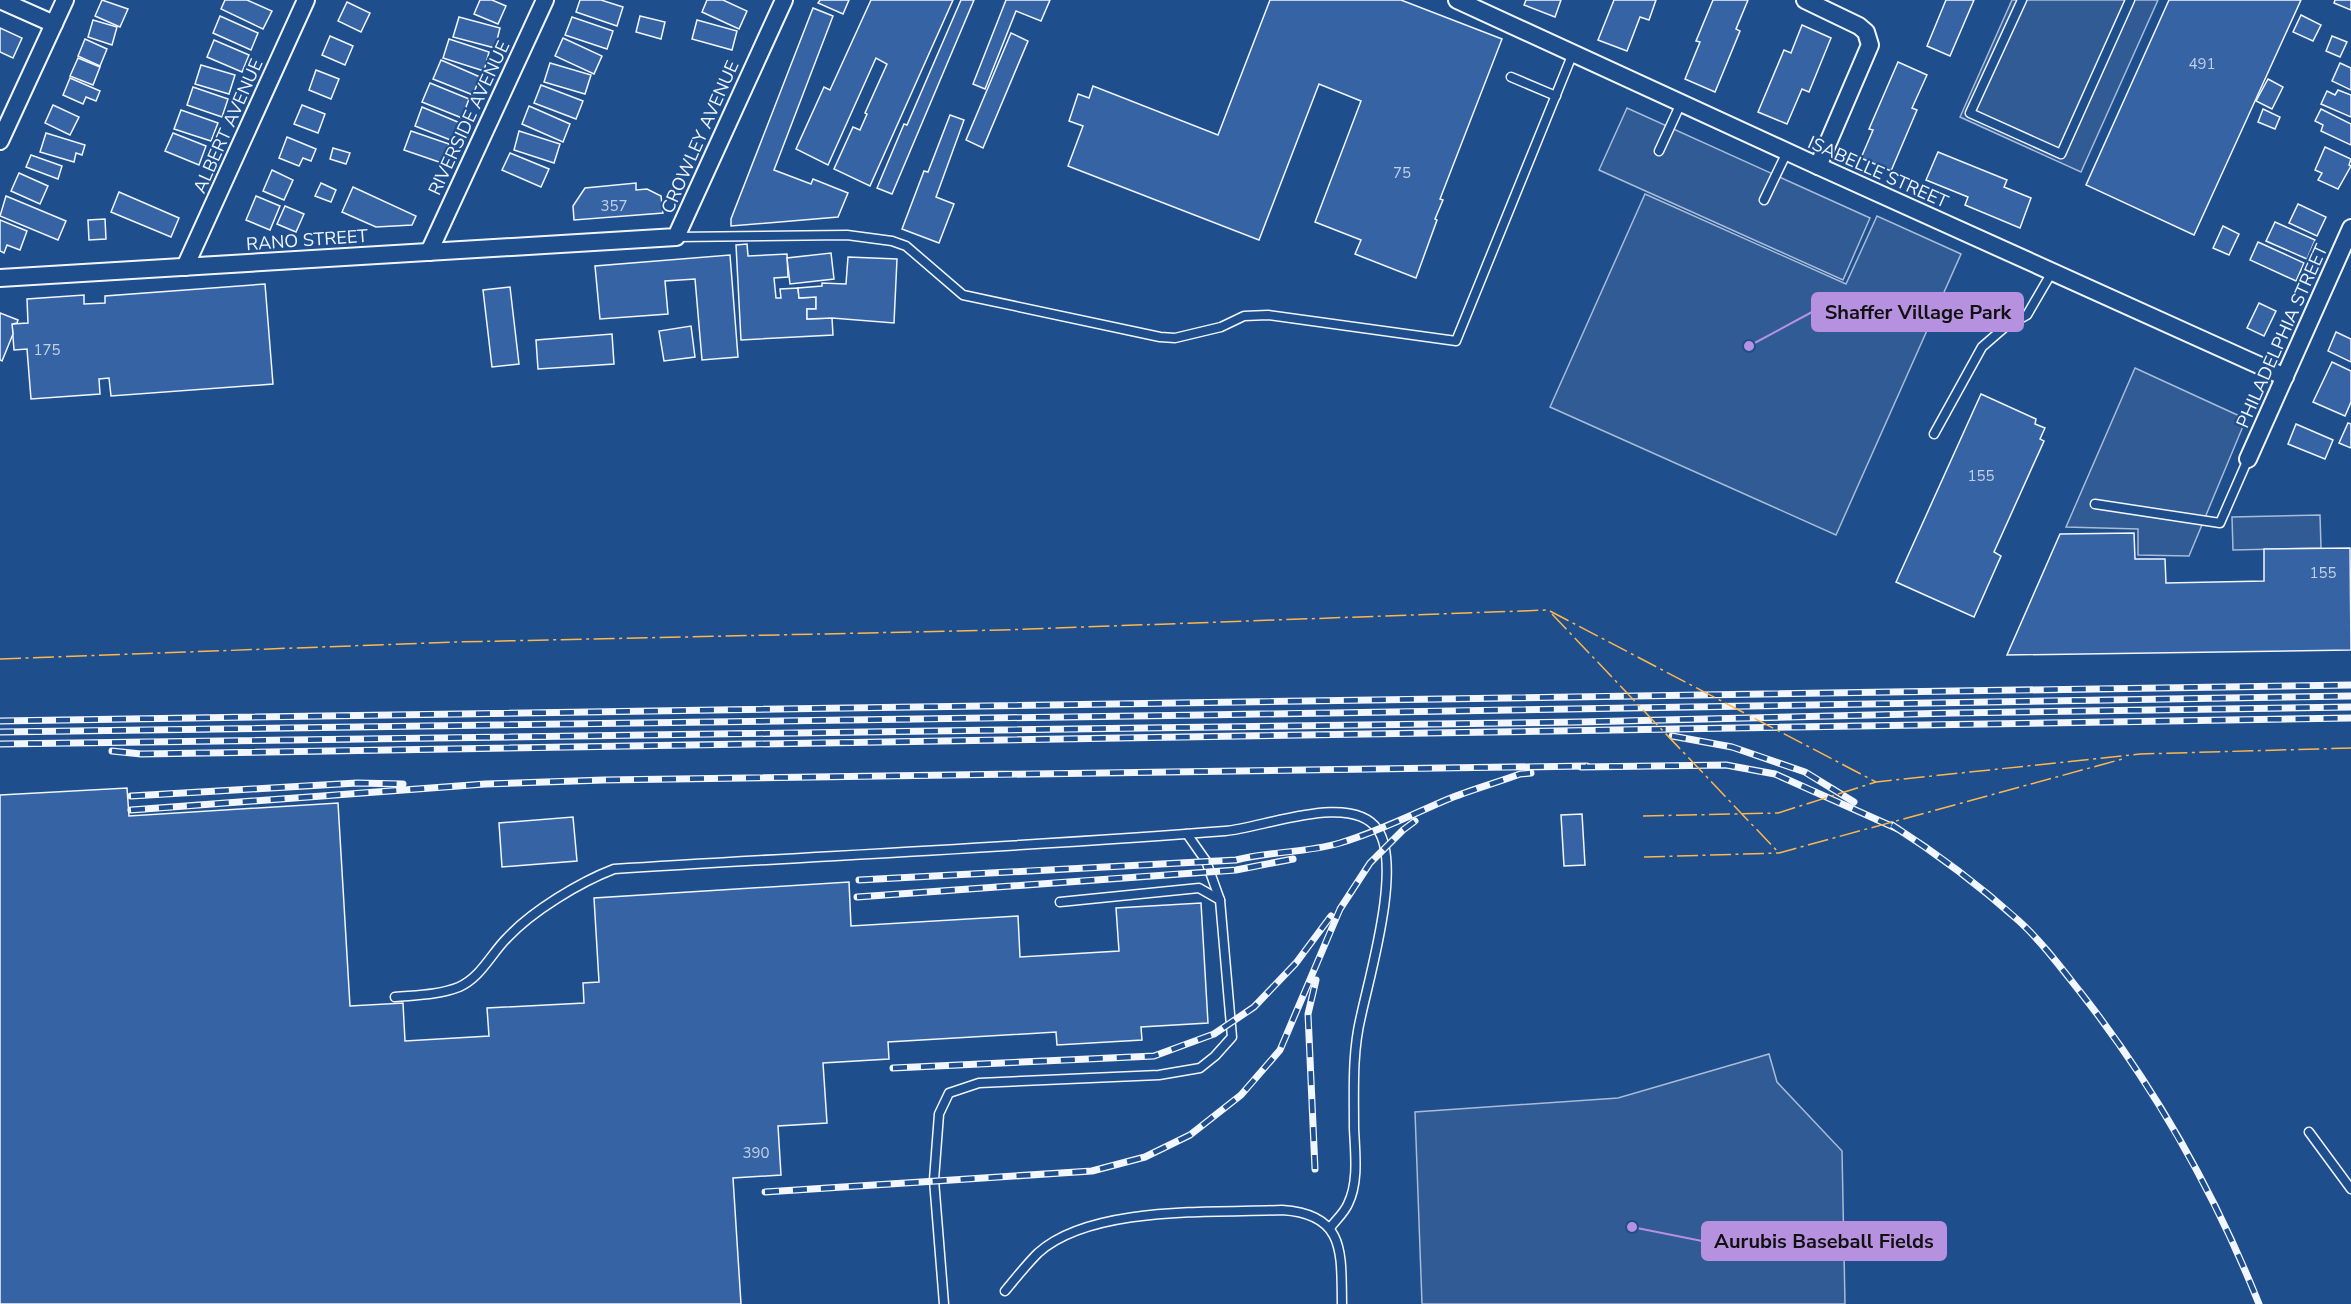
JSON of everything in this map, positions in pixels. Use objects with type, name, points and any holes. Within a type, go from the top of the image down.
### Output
[{"type":"street","points":[[0,0],[54,24]]},
{"type":"street","points":[[0,141],[65,0]]},
{"type":"street","name":"ALBERT AVENUE","points":[[185,267],[306,0]]},
{"type":"street","name":"RIVERSIDE AVENUE","points":[[429,252],[545,0]]},
{"type":"street","name":"CROWLEY AVENUE","points":[[617,240],[676,237],[784,0]]},
{"type":"street","points":[[1805,0],[1859,26],[1870,40],[1869,50],[1818,166]]},
{"type":"street","name":"ISABELLE STREET","points":[[1467,2],[1787,152],[2285,377]]},
{"type":"street","name":"PHILADELPHIA STREET","points":[[2248,459],[2351,228]]},
{"type":"street","name":"RANO STREET","points":[[0,278],[617,240]]},
{"type":"lane","points":[[2022,0],[1970,113],[2061,153],[2130,0]]},
{"type":"lane","points":[[676,237],[848,235],[892,242],[906,246],[963,295],[1160,337],[1175,338],[1221,327],[1244,316],[1268,315],[1456,341],[1573,53]]},
{"type":"lane","points":[[1510,77],[1556,96]]},
{"type":"lane","points":[[1659,151],[1681,103]]},
{"type":"lane","points":[[1764,200],[1787,152]]},
{"type":"lane","points":[[1934,434],[1982,347],[2005,327],[2027,315],[2052,272]]},
{"type":"lane","points":[[2095,504],[2220,523],[2248,459]]},
{"type":"lane","points":[[395,997],[442,991],[470,981],[506,938],[525,921],[580,883],[615,869],[905,851],[1032,846],[1233,830],[1316,814],[1343,812],[1358,814],[1378,830],[1385,848],[1385,907],[1357,1033],[1354,1058],[1354,1179],[1348,1207],[1330,1228]]},
{"type":"lane","points":[[944,1304],[934,1180],[939,1114],[949,1093],[979,1083],[1159,1075],[1200,1068],[1215,1056],[1232,1037],[1220,900],[1206,861],[1187,834]]},
{"type":"lane","points":[[1060,902],[1199,888],[1220,900]]},
{"type":"lane","points":[[2309,1131],[2351,1189]]},
{"type":"lane","points":[[1005,1292],[1039,1253],[1060,1239],[1085,1228],[1120,1218],[1137,1216],[1282,1210],[1300,1211],[1313,1216],[1330,1228],[1336,1240],[1341,1265],[1342,1304]]},
{"type":"shaded area","points":[[2012,0],[2158,0],[2081,172],[1960,117]]},
{"type":"shaded area","points":[[1627,108],[1870,218],[1843,280],[1599,170]]},
{"type":"shaded area","points":[[1645,194],[1846,284],[1877,216],[1961,254],[1836,535],[1550,407]]},
{"type":"shaded area","points":[[2135,368],[2246,419],[2189,556],[2138,555],[2138,529],[2066,527]]},
{"type":"shaded area","points":[[2320,515],[2321,548],[2233,550],[2232,517]]},
{"type":"shaded area","points":[[1769,1054],[1777,1082],[1842,1151],[1845,1304],[1422,1304],[1415,1112],[1618,1098]]},
{"type":"building","points":[[102,0],[128,9],[120,27],[95,16]]},
{"type":"building","points":[[225,0],[247,0],[272,11],[263,29],[221,9]]},
{"type":"building","points":[[480,0],[492,0],[506,6],[498,24],[474,14]]},
{"type":"building","points":[[580,0],[601,0],[623,7],[617,26],[576,12]]},
{"type":"building","points":[[707,0],[723,0],[747,11],[739,29],[702,12]]},
{"type":"building","points":[[820,0],[849,0],[843,14],[818,3]]},
{"type":"building","points":[[871,0],[953,0],[870,186],[834,169],[853,127],[860,130],[867,114],[865,113],[887,64],[876,58],[828,165],[796,149],[824,87],[830,90]]},
{"type":"building","points":[[961,0],[974,0],[892,194],[877,188],[904,124],[907,125]]},
{"type":"building","points":[[1006,0],[1050,0],[1041,21],[1016,11],[985,89],[973,84]]},
{"type":"building","points":[[1270,0],[1401,0],[1502,39],[1440,199],[1443,200],[1435,219],[1437,220],[1416,278],[1355,254],[1361,240],[1315,222],[1361,101],[1319,84],[1259,240],[1068,166],[1083,126],[1069,121],[1078,94],[1089,98],[1093,86],[1218,135]]},
{"type":"building","points":[[1526,0],[1561,0],[1555,17],[1524,5]]},
{"type":"building","points":[[1614,0],[1656,0],[1649,20],[1640,17],[1627,51],[1598,40]]},
{"type":"building","points":[[1713,0],[1748,0],[1736,29],[1740,31],[1715,92],[1685,79],[1700,42],[1696,41]]},
{"type":"building","points":[[1946,0],[1974,0],[1950,56],[1927,46]]},
{"type":"building","points":[[2169,0],[2301,0],[2194,235],[2086,185]]},
{"type":"building","points":[[2335,0],[2351,0],[2351,10],[2334,3]]},
{"type":"building","points":[[347,2],[370,13],[361,32],[338,21]]},
{"type":"building","points":[[813,8],[833,16],[774,170],[811,184],[813,179],[848,193],[838,217],[731,226],[731,219]]},
{"type":"building","points":[[2301,15],[2321,25],[2313,41],[2293,32]]},
{"type":"building","points":[[220,16],[258,33],[251,50],[213,33]]},
{"type":"building","points":[[640,16],[665,22],[661,39],[636,32]]},
{"type":"building","points":[[459,17],[500,28],[495,48],[453,37]]},
{"type":"building","points":[[572,17],[613,31],[607,49],[565,35]]},
{"type":"building","points":[[93,20],[117,27],[112,45],[88,37]]},
{"type":"building","points":[[697,20],[737,31],[732,50],[692,39]]},
{"type":"building","points":[[1802,25],[1831,38],[1809,92],[1802,89],[1787,124],[1758,112],[1784,50],[1791,53]]},
{"type":"building","points":[[0,28],[22,38],[13,58],[0,52]]},
{"type":"building","points":[[1011,33],[1028,41],[983,148],[966,140]]},
{"type":"building","points":[[330,36],[353,46],[345,65],[322,55]]},
{"type":"building","points":[[2332,36],[2347,42],[2340,57],[2326,51]]},
{"type":"building","points":[[563,38],[602,56],[594,74],[555,56]]},
{"type":"building","points":[[85,39],[107,49],[100,66],[78,56]]},
{"type":"building","points":[[449,39],[489,52],[484,71],[443,58]]},
{"type":"building","points":[[214,40],[249,55],[242,72],[207,57]]},
{"type":"building","points":[[78,58],[100,67],[93,85],[70,76]]},
{"type":"building","points":[[441,60],[480,77],[473,95],[433,79]]},
{"type":"building","points":[[1898,62],[1927,75],[1912,108],[1917,110],[1891,171],[1861,158],[1873,130],[1869,129]]},
{"type":"building","points":[[550,63],[591,75],[585,94],[544,82]]},
{"type":"building","points":[[2340,63],[2351,68],[2351,90],[2332,81]]},
{"type":"building","points":[[201,65],[235,75],[229,94],[195,84]]},
{"type":"building","points":[[316,70],[339,79],[331,99],[309,90]]},
{"type":"building","points":[[70,78],[100,91],[96,101],[86,97],[83,104],[63,95]]},
{"type":"building","points":[[2268,79],[2283,87],[2272,109],[2256,101]]},
{"type":"building","points":[[430,83],[469,99],[462,118],[422,102]]},
{"type":"building","points":[[541,85],[583,101],[576,119],[534,103]]},
{"type":"building","points":[[193,87],[228,99],[222,117],[187,105]]},
{"type":"building","points":[[2338,90],[2351,95],[2351,117],[2321,104],[2327,91],[2335,95]]},
{"type":"building","points":[[53,105],[79,117],[70,135],[45,123]]},
{"type":"building","points":[[302,105],[325,114],[318,133],[294,124]]},
{"type":"building","points":[[529,106],[570,124],[563,142],[522,124]]},
{"type":"building","points":[[422,107],[460,123],[453,141],[415,126]]},
{"type":"building","points":[[2263,109],[2280,117],[2275,129],[2258,122]]},
{"type":"building","points":[[2321,109],[2351,124],[2351,145],[2321,131],[2323,125],[2315,121]]},
{"type":"building","points":[[181,110],[218,123],[211,141],[174,129]]},
{"type":"building","points":[[950,115],[964,120],[936,197],[954,204],[939,243],[902,229],[924,171],[928,172]]},
{"type":"building","points":[[411,131],[449,144],[442,163],[404,150]]},
{"type":"building","points":[[519,131],[560,144],[554,163],[514,150]]},
{"type":"building","points":[[46,133],[85,145],[82,155],[76,153],[74,162],[40,152]]},
{"type":"building","points":[[173,133],[206,146],[199,165],[165,151]]},
{"type":"building","points":[[287,137],[316,149],[311,161],[303,158],[299,166],[279,158]]},
{"type":"building","points":[[2325,147],[2351,159],[2349,165],[2351,166],[2338,189],[2318,180],[2322,173],[2315,170]]},
{"type":"building","points":[[333,148],[350,153],[346,164],[330,159]]},
{"type":"building","points":[[1938,152],[2007,180],[2004,187],[2031,198],[2020,228],[1965,205],[1968,197],[1926,180]]},
{"type":"building","points":[[510,153],[549,169],[541,187],[502,170]]},
{"type":"building","points":[[31,155],[62,166],[58,179],[26,167]]},
{"type":"building","points":[[272,170],[293,180],[284,200],[263,191]]},
{"type":"building","points":[[19,173],[48,186],[40,204],[11,191]]},
{"type":"building","points":[[321,183],[336,190],[331,202],[315,196]]},
{"type":"building","points":[[636,183],[636,190],[647,189],[661,196],[663,213],[574,220],[573,206],[585,188]]},
{"type":"building","points":[[353,187],[416,216],[412,225],[376,227],[342,212]]},
{"type":"building","points":[[119,192],[179,218],[171,237],[111,212]]},
{"type":"building","points":[[6,196],[66,221],[58,240],[0,216]]},
{"type":"building","points":[[256,196],[280,206],[270,230],[246,220]]},
{"type":"building","points":[[2298,204],[2326,217],[2317,236],[2289,223]]},
{"type":"building","points":[[285,206],[304,214],[296,232],[277,224]]},
{"type":"building","points":[[105,219],[106,239],[89,240],[88,220]]},
{"type":"building","points":[[0,220],[27,231],[20,250],[7,245],[4,253],[0,251]]},
{"type":"building","points":[[2275,222],[2315,240],[2307,259],[2266,241]]},
{"type":"building","points":[[2223,226],[2239,234],[2229,255],[2213,248]]},
{"type":"building","points":[[2258,242],[2304,263],[2296,281],[2250,260]]},
{"type":"building","points":[[747,244],[748,256],[787,254],[788,277],[774,278],[776,298],[781,298],[780,289],[798,288],[799,298],[816,297],[816,309],[807,309],[807,319],[832,318],[833,335],[741,340],[736,245]]},
{"type":"building","points":[[831,253],[834,279],[790,284],[787,258]]},
{"type":"building","points":[[730,255],[738,357],[702,360],[695,279],[665,281],[668,314],[600,319],[595,266]]},
{"type":"building","points":[[848,257],[897,259],[894,323],[832,318],[807,319],[807,309],[816,309],[816,297],[799,298],[798,288],[822,286],[822,283],[846,284]]},
{"type":"building","points":[[265,284],[273,384],[111,396],[109,378],[99,379],[100,394],[31,399],[27,349],[14,350],[12,324],[28,323],[27,299],[84,295],[84,304],[105,303],[105,296]]},
{"type":"building","points":[[510,287],[519,364],[492,367],[483,290]]},
{"type":"building","points":[[2259,303],[2276,311],[2264,336],[2247,328]]},
{"type":"building","points":[[0,313],[18,320],[17,323],[12,324],[13,334],[2,361],[0,360]]},
{"type":"building","points":[[691,326],[695,357],[664,361],[659,331]]},
{"type":"building","points":[[2336,332],[2351,339],[2351,362],[2328,351]]},
{"type":"building","points":[[612,334],[614,364],[538,369],[536,340]]},
{"type":"building","points":[[2332,362],[2351,371],[2351,402],[2345,416],[2313,402]]},
{"type":"building","points":[[1981,394],[2036,419],[2035,424],[2045,428],[2040,439],[2044,441],[1994,552],[2001,556],[1974,617],[1896,582]]},
{"type":"building","points":[[2348,423],[2351,424],[2351,448],[2339,443]]},
{"type":"building","points":[[2296,424],[2333,440],[2325,459],[2288,444]]},
{"type":"building","points":[[2134,533],[2135,559],[2165,559],[2166,583],[2264,581],[2264,549],[2350,548],[2351,650],[2007,655],[2060,534]]},
{"type":"building","points":[[127,788],[129,816],[338,803],[350,1006],[403,1003],[405,1041],[489,1036],[487,1008],[584,1003],[583,983],[599,982],[594,898],[849,882],[851,926],[1018,916],[1020,957],[1119,951],[1116,908],[1201,903],[1208,1023],[1141,1027],[1142,1040],[1057,1045],[1056,1032],[888,1042],[889,1059],[823,1063],[827,1123],[778,1126],[781,1175],[733,1178],[741,1304],[0,1304],[0,795]]},
{"type":"building","points":[[1582,814],[1585,865],[1564,866],[1561,815]]},
{"type":"building","points":[[573,817],[577,861],[502,867],[499,823]]},
{"type":"railway","points":[[0,721],[2351,685]]},
{"type":"railway","points":[[0,732],[2351,696]]},
{"type":"railway","points":[[0,744],[1579,722],[2351,707]]},
{"type":"railway","points":[[112,751],[141,754],[2351,718]]},
{"type":"railway","points":[[1672,736],[1732,747],[1805,772],[1854,802]]},
{"type":"railway","points":[[1581,767],[1726,765],[1775,774],[1898,829]]},
{"type":"railway","points":[[131,810],[485,784],[604,780],[1587,766]]},
{"type":"railway","points":[[859,880],[1236,860],[1314,849],[1354,839],[1455,796],[1520,774],[1531,773]]},
{"type":"railway","points":[[131,796],[357,783],[403,784]]},
{"type":"railway","points":[[765,1192],[1092,1171],[1145,1157],[1190,1135],[1241,1095],[1280,1050],[1340,909],[1370,863],[1415,821]]},
{"type":"railway","points":[[1892,825],[1957,870],[2019,921],[2044,947],[2081,993],[2133,1065],[2181,1142],[2223,1222],[2259,1304]]},
{"type":"railway","points":[[857,897],[1236,870],[1293,859]]},
{"type":"railway","points":[[893,1068],[1154,1056],[1214,1034],[1254,1007],[1296,963],[1331,916]]},
{"type":"railway","points":[[1315,1169],[1308,1014],[1316,980]]},
{"type":"power","points":[[0,659],[455,642],[1002,630],[1548,610],[1876,782],[2140,754],[2351,748]]},
{"type":"power","points":[[1552,614],[1779,853]]},
{"type":"power","points":[[1644,857],[1779,853],[2126,758]]},
{"type":"power","points":[[1643,816],[1778,813],[1876,782]]},
{"type":"place","name":"Shaffer Village Park","points":[[1749,346]]},
{"type":"place","name":"Aurubis Baseball Fields","points":[[1632,1227]]}]
